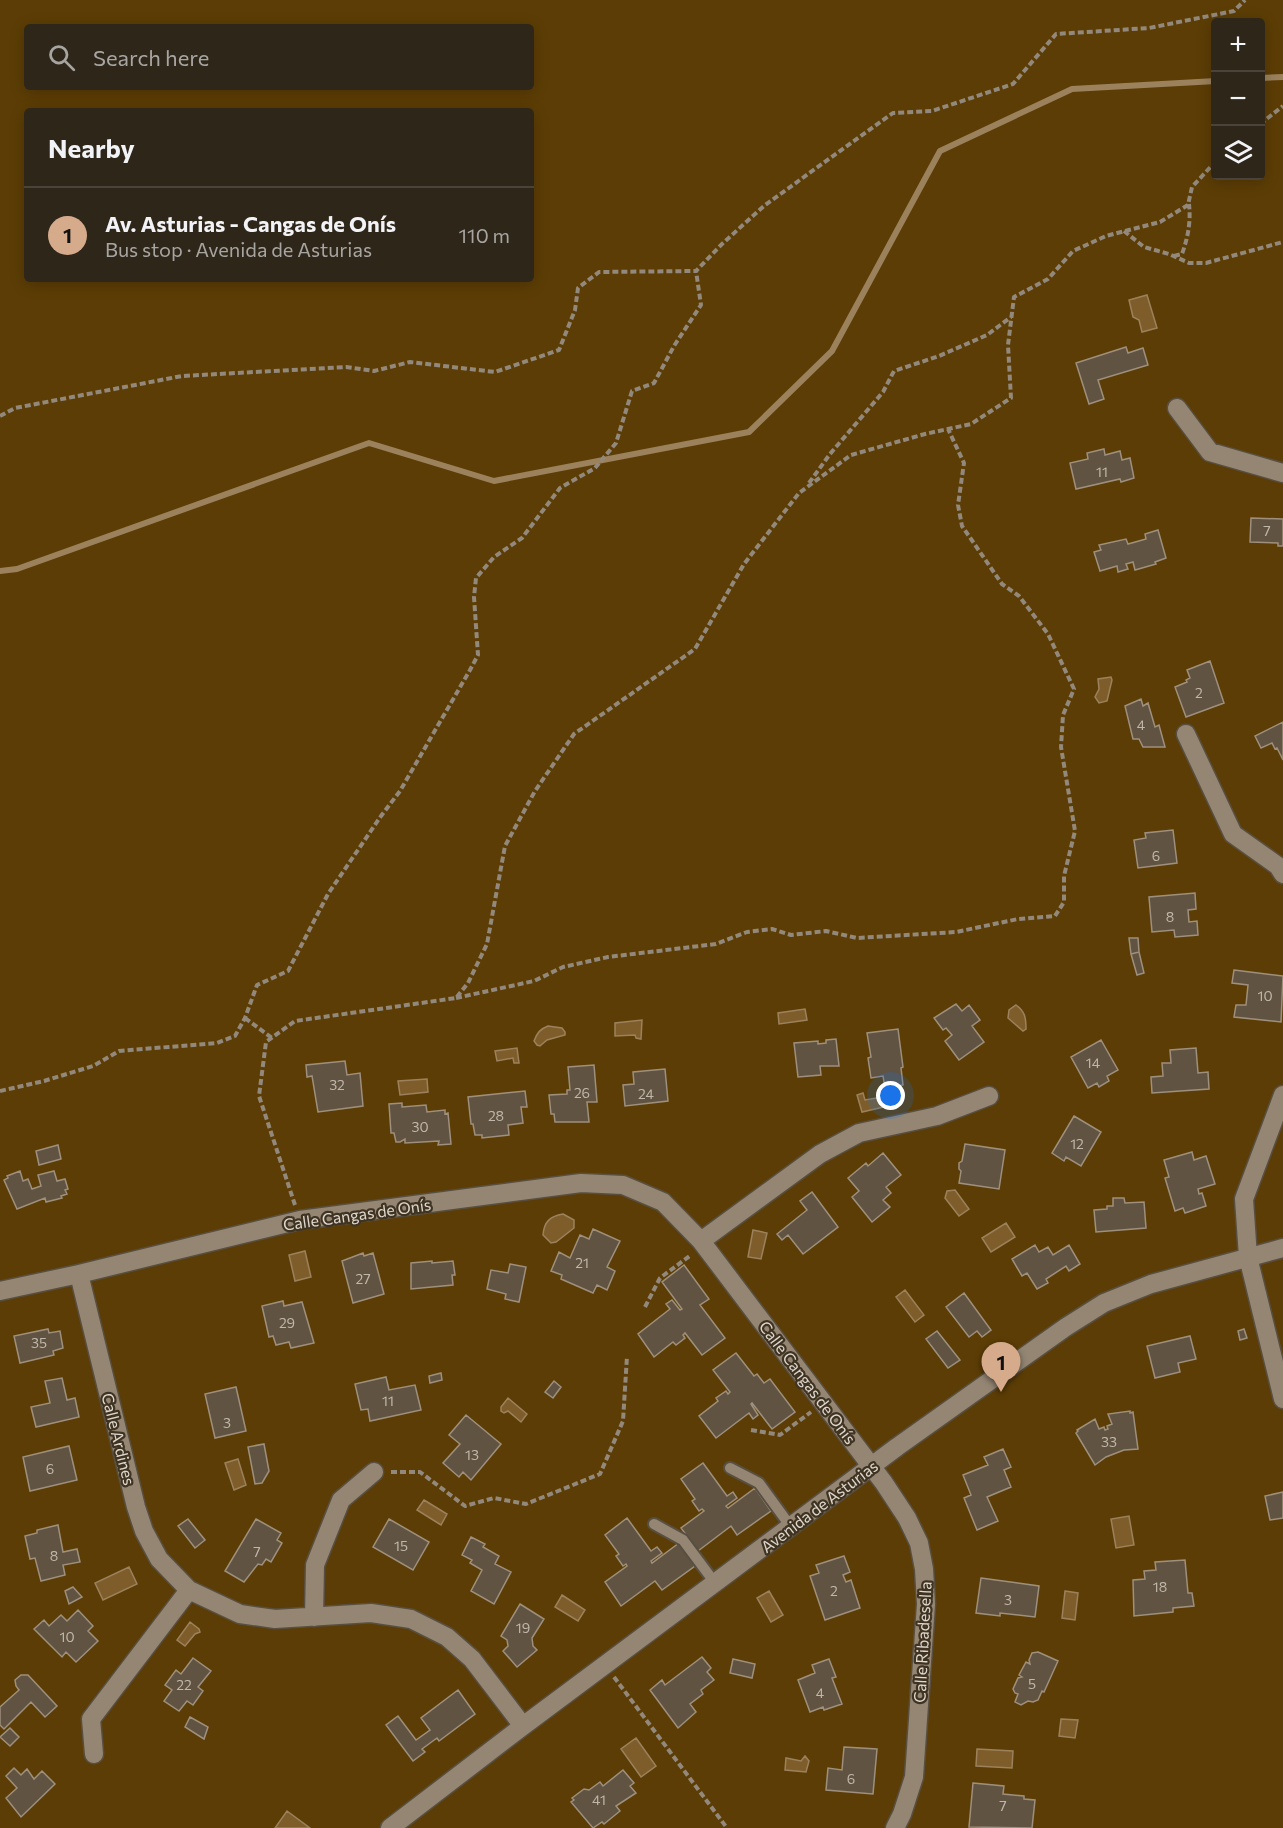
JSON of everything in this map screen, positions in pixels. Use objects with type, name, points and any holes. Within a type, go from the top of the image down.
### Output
[{"type":"street","points":[[1177,408],[1210,452],[1283,472]]},
{"type":"street","points":[[1186,734],[1233,834],[1278,866],[1283,874]]},
{"type":"street","points":[[1283,1095],[1244,1199],[1248,1257],[1283,1399]]},
{"type":"street","points":[[702,1243],[819,1154],[860,1133],[937,1116],[989,1096]]},
{"type":"street","name":"Calle Cangas de Onís","points":[[0,1292],[300,1220],[581,1183],[623,1185],[663,1202],[702,1243],[872,1467]]},
{"type":"street","name":"Avenida de Asturias","points":[[390,1828],[523,1726],[872,1467],[1011,1365],[1104,1303],[1151,1284],[1283,1248]]},
{"type":"street","name":"Calle Ardines","points":[[79,1274],[136,1507],[144,1531],[159,1559],[189,1590],[240,1614],[275,1619],[371,1613],[411,1619],[447,1636],[472,1659],[523,1726]]},
{"type":"street","name":"Calle Ribadesella","points":[[872,1467],[907,1518],[919,1543],[924,1569],[926,1604],[914,1777],[895,1828]]},
{"type":"street","points":[[314,1617],[315,1565],[341,1500],[374,1472]]},
{"type":"street","points":[[94,1754],[91,1719],[189,1590]]},
{"type":"lane","points":[[730,1468],[759,1483],[791,1527]]},
{"type":"lane","points":[[654,1524],[683,1540],[715,1583]]},
{"type":"path","points":[[0,416],[15,408],[182,376],[346,367],[374,371],[410,362],[495,372],[559,350],[574,310],[578,288],[599,273],[696,271],[765,205],[892,113],[932,111],[1013,84],[1056,34],[1149,28],[1234,11],[1245,0]]},
{"type":"path","points":[[1265,120],[1283,106]]},
{"type":"path","points":[[1174,256],[1182,254],[1191,221],[1189,202],[1192,187],[1211,166]]},
{"type":"path","points":[[456,998],[468,983],[487,944],[505,846],[536,791],[574,734],[695,649],[744,564],[806,488],[850,455],[971,424],[1011,398],[1008,345],[1014,297],[1048,279],[1072,252],[1106,236],[1160,222],[1188,205],[1189,202]]},
{"type":"path","points":[[1124,231],[1144,247],[1189,263],[1206,263],[1283,242]]},
{"type":"path","points":[[0,1091],[45,1082],[93,1066],[119,1051],[217,1043],[235,1036],[245,1018],[257,985],[288,971],[328,894],[400,791],[478,655],[474,597],[476,578],[494,557],[522,538],[560,488],[595,468],[616,443],[632,391],[654,383],[700,305],[696,271]]},
{"type":"path","points":[[806,488],[830,454],[883,392],[894,371],[939,356],[987,335],[1011,316]]},
{"type":"path","points":[[300,1220],[259,1096],[266,1042],[295,1021],[456,998],[534,981],[563,967],[609,957],[716,944],[747,932],[772,929],[791,935],[826,931],[857,938],[956,932],[1018,919],[1055,916],[1064,902],[1064,876],[1075,831],[1061,747],[1063,715],[1074,689],[1048,634],[1019,596],[1002,584],[962,526],[958,505],[964,463],[948,429]]},
{"type":"path","points":[[245,1018],[272,1038]]},
{"type":"path","points":[[645,1307],[660,1278],[702,1243]]},
{"type":"path","points":[[374,1472],[420,1472],[465,1506],[494,1498],[526,1504],[600,1474],[623,1421],[627,1356]]},
{"type":"path","points":[[751,1430],[780,1435],[824,1402]]},
{"type":"path","points":[[605,1665],[727,1828]]},
{"type":"shaded area","points":[[0,0],[1283,0],[1283,1828],[0,1828]]},
{"type":"shaded area","points":[[1147,295],[1157,328],[1142,332],[1139,320],[1133,317],[1129,300]]},
{"type":"shaded area","points":[[1111,677],[1107,701],[1099,703],[1095,697],[1099,689],[1098,679]]},
{"type":"shaded area","points":[[1016,1005],[1025,1018],[1026,1029],[1023,1031],[1008,1018],[1009,1010]]},
{"type":"shaded area","points":[[805,1009],[807,1020],[779,1024],[778,1013]]},
{"type":"shaded area","points":[[642,1020],[641,1039],[636,1038],[635,1035],[615,1036],[615,1023]]},
{"type":"shaded area","points":[[548,1026],[562,1028],[565,1035],[547,1040],[540,1046],[537,1045],[534,1041],[536,1036]]},
{"type":"shaded area","points":[[517,1048],[519,1063],[514,1063],[513,1058],[497,1061],[495,1051]]},
{"type":"shaded area","points":[[427,1079],[428,1092],[400,1095],[398,1081]]},
{"type":"shaded area","points":[[863,1093],[865,1100],[882,1097],[884,1107],[862,1112],[857,1095]]},
{"type":"shaded area","points":[[955,1190],[969,1209],[959,1216],[945,1198],[947,1191]]},
{"type":"shaded area","points":[[563,1214],[574,1220],[574,1228],[556,1242],[551,1243],[543,1235],[546,1223],[551,1218]]},
{"type":"shaded area","points":[[1006,1223],[1015,1237],[991,1252],[982,1238]]},
{"type":"shaded area","points":[[753,1230],[767,1233],[761,1259],[748,1257]]},
{"type":"shaded area","points":[[305,1251],[311,1277],[295,1281],[289,1255]]},
{"type":"shaded area","points":[[905,1290],[924,1315],[915,1322],[896,1297]]},
{"type":"shaded area","points":[[508,1398],[527,1414],[521,1422],[508,1411],[504,1413],[501,1411],[501,1407]]},
{"type":"shaded area","points":[[238,1459],[246,1485],[234,1490],[225,1463]]},
{"type":"shaded area","points":[[424,1500],[447,1514],[441,1525],[417,1510]]},
{"type":"shaded area","points":[[1129,1516],[1134,1545],[1116,1548],[1111,1519]]},
{"type":"shaded area","points":[[129,1567],[137,1584],[103,1600],[95,1583]]},
{"type":"shaded area","points":[[769,1591],[783,1615],[771,1622],[757,1598]]},
{"type":"shaded area","points":[[1065,1591],[1078,1593],[1075,1620],[1062,1618]]},
{"type":"shaded area","points":[[562,1595],[585,1610],[578,1621],[555,1607]]},
{"type":"shaded area","points":[[190,1622],[200,1632],[195,1634],[185,1646],[177,1640]]},
{"type":"shaded area","points":[[1061,1719],[1078,1720],[1075,1738],[1059,1736]]},
{"type":"shaded area","points":[[636,1738],[656,1766],[641,1777],[621,1749]]},
{"type":"shaded area","points":[[977,1749],[1013,1751],[1012,1768],[976,1766]]},
{"type":"shaded area","points":[[805,1756],[809,1761],[806,1772],[785,1770],[786,1758],[801,1761]]},
{"type":"shaded area","points":[[287,1811],[310,1828],[275,1828]]},
{"type":"building","points":[[1126,347],[1128,353],[1143,348],[1148,365],[1098,380],[1104,399],[1089,404],[1076,363]]},
{"type":"building","points":[[1104,449],[1105,455],[1120,451],[1122,460],[1130,458],[1134,478],[1076,489],[1070,463],[1088,459],[1087,453]]},
{"type":"building","points":[[1251,518],[1283,519],[1283,546],[1278,546],[1278,543],[1250,542]]},
{"type":"building","points":[[1158,530],[1166,558],[1155,562],[1156,564],[1135,570],[1133,562],[1126,564],[1128,569],[1118,572],[1117,566],[1100,571],[1094,552],[1101,550],[1099,545],[1126,539],[1128,544],[1146,539],[1145,534]]},
{"type":"building","points":[[1210,661],[1224,703],[1186,717],[1175,687],[1187,682],[1186,680],[1190,678],[1187,670]]},
{"type":"building","points":[[1141,699],[1143,706],[1148,703],[1155,727],[1159,725],[1165,747],[1143,747],[1139,739],[1133,739],[1125,706]]},
{"type":"building","points":[[1283,722],[1283,760],[1272,743],[1261,748],[1255,736]]},
{"type":"building","points":[[1173,830],[1177,863],[1138,868],[1134,840],[1146,838],[1145,833]]},
{"type":"building","points":[[1195,893],[1196,909],[1188,910],[1189,922],[1197,921],[1198,935],[1175,937],[1174,930],[1152,932],[1149,897]]},
{"type":"building","points":[[1129,938],[1138,938],[1139,952],[1131,954]]},
{"type":"building","points":[[1139,952],[1144,973],[1137,975],[1131,954]]},
{"type":"building","points":[[1234,970],[1283,976],[1281,1022],[1234,1017],[1236,1005],[1246,1005],[1248,985],[1232,983]]},
{"type":"building","points":[[956,1004],[962,1011],[969,1005],[980,1020],[972,1026],[984,1042],[959,1060],[945,1041],[952,1035],[946,1028],[943,1030],[934,1018]]},
{"type":"building","points":[[898,1029],[903,1085],[885,1088],[883,1076],[871,1078],[868,1058],[871,1057],[867,1033]]},
{"type":"building","points":[[836,1039],[839,1066],[820,1066],[821,1075],[798,1077],[794,1043],[818,1041],[818,1044]]},
{"type":"building","points":[[1101,1040],[1118,1070],[1107,1076],[1109,1081],[1099,1087],[1097,1083],[1088,1088],[1071,1057]]},
{"type":"building","points":[[1196,1048],[1198,1073],[1208,1072],[1209,1089],[1152,1093],[1151,1077],[1163,1076],[1162,1063],[1171,1063],[1170,1050]]},
{"type":"building","points":[[345,1061],[347,1075],[360,1073],[363,1106],[318,1112],[312,1076],[307,1077],[306,1065]]},
{"type":"building","points":[[594,1065],[597,1102],[587,1102],[589,1122],[555,1122],[554,1114],[551,1114],[549,1095],[567,1094],[567,1090],[570,1090],[568,1067]]},
{"type":"building","points":[[665,1069],[668,1101],[625,1106],[623,1085],[634,1084],[633,1072]]},
{"type":"building","points":[[525,1091],[527,1107],[521,1107],[523,1123],[508,1125],[509,1135],[482,1138],[482,1135],[475,1135],[473,1124],[471,1124],[468,1097]]},
{"type":"building","points":[[402,1103],[402,1107],[426,1105],[427,1112],[445,1110],[445,1114],[448,1113],[451,1144],[438,1145],[439,1141],[405,1143],[405,1139],[396,1142],[394,1133],[391,1133],[389,1104]]},
{"type":"building","points":[[1074,1116],[1101,1132],[1081,1166],[1066,1157],[1064,1161],[1052,1153]]},
{"type":"building","points":[[965,1144],[1005,1150],[999,1189],[959,1183],[961,1171],[959,1163],[962,1161]]},
{"type":"building","points":[[58,1145],[61,1159],[39,1165],[36,1151]]},
{"type":"building","points":[[1192,1152],[1194,1160],[1206,1156],[1215,1184],[1198,1189],[1199,1194],[1202,1193],[1206,1206],[1185,1213],[1183,1208],[1175,1211],[1165,1178],[1169,1177],[1164,1160]]},
{"type":"building","points":[[883,1153],[901,1175],[886,1187],[891,1193],[883,1200],[890,1207],[872,1222],[852,1197],[859,1191],[848,1178],[866,1163],[868,1166]]},
{"type":"building","points":[[20,1171],[23,1181],[28,1179],[32,1189],[41,1186],[38,1175],[54,1171],[57,1181],[65,1179],[67,1194],[61,1196],[62,1198],[46,1202],[45,1198],[17,1209],[4,1180],[8,1178],[7,1176]]},
{"type":"building","points":[[812,1192],[838,1227],[803,1254],[788,1235],[782,1240],[777,1234],[807,1210],[800,1201]]},
{"type":"building","points":[[1113,1198],[1124,1198],[1125,1203],[1144,1202],[1146,1228],[1096,1232],[1094,1210],[1113,1206]]},
{"type":"building","points":[[593,1229],[620,1241],[607,1267],[615,1271],[607,1290],[597,1285],[593,1293],[561,1279],[562,1275],[551,1271],[559,1252],[570,1258],[580,1235],[589,1239]]},
{"type":"building","points":[[1035,1245],[1039,1252],[1048,1247],[1053,1255],[1069,1245],[1080,1264],[1069,1271],[1066,1266],[1046,1279],[1048,1283],[1037,1289],[1027,1273],[1022,1276],[1012,1259]]},
{"type":"building","points":[[363,1253],[364,1256],[373,1253],[384,1294],[353,1303],[342,1261]]},
{"type":"building","points":[[432,1261],[432,1263],[453,1261],[455,1275],[452,1275],[453,1285],[411,1289],[411,1263]]},
{"type":"building","points":[[510,1264],[526,1267],[519,1302],[505,1299],[506,1294],[487,1289],[491,1270],[508,1273]]},
{"type":"building","points":[[684,1265],[709,1299],[700,1305],[725,1338],[702,1355],[685,1333],[683,1335],[685,1338],[676,1345],[673,1342],[654,1357],[638,1334],[670,1309],[666,1304],[672,1300],[680,1310],[682,1309],[662,1282]]},
{"type":"building","points":[[964,1293],[991,1330],[982,1337],[977,1331],[969,1337],[946,1307]]},
{"type":"building","points":[[283,1301],[284,1306],[302,1302],[314,1343],[291,1348],[289,1342],[276,1345],[273,1336],[269,1337],[262,1306]]},
{"type":"building","points":[[48,1329],[49,1333],[60,1331],[63,1348],[53,1351],[54,1355],[20,1363],[14,1336]]},
{"type":"building","points":[[1244,1329],[1247,1338],[1240,1340],[1238,1331]]},
{"type":"building","points":[[937,1331],[960,1360],[948,1368],[926,1339]]},
{"type":"building","points":[[1190,1336],[1196,1359],[1178,1363],[1180,1372],[1155,1378],[1147,1346]]},
{"type":"building","points":[[736,1353],[754,1376],[757,1374],[764,1383],[770,1379],[795,1412],[772,1429],[752,1403],[758,1415],[753,1419],[749,1413],[716,1438],[699,1416],[718,1401],[716,1398],[726,1391],[728,1394],[730,1392],[713,1370]]},
{"type":"building","points":[[441,1373],[442,1380],[430,1383],[429,1376]]},
{"type":"building","points":[[386,1377],[389,1390],[415,1385],[421,1410],[370,1421],[368,1409],[361,1410],[355,1384]]},
{"type":"building","points":[[62,1378],[67,1400],[75,1398],[79,1417],[36,1427],[31,1407],[50,1403],[45,1381]]},
{"type":"building","points":[[554,1381],[561,1387],[553,1398],[545,1392]]},
{"type":"building","points":[[236,1387],[246,1431],[215,1438],[205,1394]]},
{"type":"building","points":[[1130,1411],[1130,1413],[1133,1412],[1138,1449],[1124,1450],[1106,1457],[1095,1465],[1076,1433],[1077,1430],[1095,1419],[1099,1429],[1104,1427],[1105,1430],[1108,1429],[1107,1426],[1112,1424],[1108,1414]]},
{"type":"building","points":[[466,1415],[501,1444],[471,1480],[463,1472],[459,1477],[443,1463],[460,1444],[449,1435]]},
{"type":"building","points":[[264,1444],[269,1471],[262,1483],[255,1484],[248,1447]]},
{"type":"building","points":[[69,1446],[77,1480],[30,1491],[23,1457]]},
{"type":"building","points":[[1003,1449],[1011,1467],[1004,1470],[1011,1487],[987,1497],[998,1521],[977,1530],[964,1498],[971,1495],[963,1475],[988,1465],[984,1457]]},
{"type":"building","points":[[703,1463],[727,1496],[733,1492],[737,1498],[726,1506],[728,1508],[755,1488],[771,1511],[737,1535],[731,1526],[698,1551],[681,1528],[704,1511],[702,1509],[699,1511],[692,1501],[695,1499],[681,1479]]},
{"type":"building","points":[[1283,1492],[1283,1518],[1270,1520],[1265,1496]]},
{"type":"building","points":[[627,1518],[651,1551],[657,1547],[662,1553],[651,1561],[652,1563],[679,1543],[695,1566],[662,1590],[655,1581],[621,1606],[605,1582],[627,1566],[626,1564],[623,1566],[616,1556],[619,1554],[605,1535]]},
{"type":"building","points":[[188,1519],[205,1540],[195,1548],[178,1526]]},
{"type":"building","points":[[256,1519],[281,1533],[277,1540],[282,1543],[271,1562],[266,1559],[262,1565],[258,1564],[244,1582],[225,1571]]},
{"type":"building","points":[[389,1519],[429,1542],[413,1570],[373,1547]]},
{"type":"building","points":[[58,1525],[63,1552],[77,1549],[80,1562],[63,1565],[65,1575],[41,1581],[35,1558],[30,1559],[25,1536],[37,1533],[37,1530]]},
{"type":"building","points":[[471,1537],[485,1544],[483,1547],[499,1556],[495,1564],[511,1572],[494,1604],[471,1591],[482,1570],[470,1563],[472,1560],[462,1555]]},
{"type":"building","points":[[844,1556],[850,1572],[843,1575],[846,1582],[851,1580],[860,1608],[825,1620],[810,1576],[819,1573],[816,1565]]},
{"type":"building","points":[[1185,1560],[1188,1593],[1192,1593],[1194,1606],[1173,1608],[1173,1612],[1134,1616],[1133,1580],[1145,1579],[1144,1571],[1156,1570],[1155,1562]]},
{"type":"building","points":[[981,1578],[1039,1586],[1035,1617],[976,1613]]},
{"type":"building","points":[[73,1587],[82,1597],[69,1604],[65,1591]]},
{"type":"building","points":[[520,1604],[544,1619],[532,1638],[533,1646],[537,1650],[517,1667],[503,1651],[508,1646],[507,1640],[501,1636]]},
{"type":"building","points":[[78,1610],[93,1626],[88,1631],[98,1641],[76,1662],[66,1652],[62,1657],[34,1629],[44,1620],[49,1626],[61,1615],[67,1621]]},
{"type":"building","points":[[1038,1652],[1058,1661],[1038,1700],[1028,1701],[1021,1705],[1015,1702],[1018,1694],[1013,1689],[1018,1678],[1022,1677],[1019,1675],[1026,1662],[1030,1664],[1032,1653]]},
{"type":"building","points":[[702,1657],[711,1668],[707,1672],[714,1680],[701,1690],[703,1694],[690,1704],[696,1712],[678,1728],[650,1690],[662,1680],[665,1685]]},
{"type":"building","points":[[193,1658],[211,1671],[198,1687],[203,1691],[193,1705],[187,1701],[179,1711],[164,1701],[172,1690],[165,1685],[176,1670],[181,1674]]},
{"type":"building","points":[[733,1659],[755,1664],[752,1678],[730,1673]]},
{"type":"building","points":[[829,1659],[836,1677],[832,1678],[842,1704],[810,1712],[798,1680],[815,1673],[812,1665]]},
{"type":"building","points":[[21,1675],[28,1675],[57,1706],[45,1717],[31,1702],[4,1729],[0,1725],[0,1707],[19,1690],[15,1680]]},
{"type":"building","points":[[458,1690],[475,1714],[439,1741],[437,1738],[422,1749],[425,1752],[413,1761],[386,1725],[398,1716],[416,1740],[430,1730],[421,1718]]},
{"type":"building","points":[[190,1717],[208,1727],[204,1739],[185,1727]]},
{"type":"building","points":[[10,1728],[19,1737],[10,1746],[0,1737]]},
{"type":"building","points":[[844,1747],[877,1749],[873,1794],[826,1790],[828,1768],[842,1770]]},
{"type":"building","points":[[14,1768],[21,1775],[27,1769],[34,1779],[42,1771],[55,1784],[21,1817],[6,1798],[17,1788],[6,1776]]},
{"type":"building","points":[[623,1770],[634,1783],[630,1786],[636,1793],[616,1806],[620,1811],[604,1824],[602,1822],[593,1828],[571,1802],[574,1800],[572,1798],[584,1789],[589,1790],[600,1782],[603,1786]]},
{"type":"building","points":[[973,1783],[1004,1786],[1003,1794],[1024,1796],[1024,1799],[1035,1800],[1032,1828],[969,1827]]},
{"type":"waterway","points":[[1265,78],[1283,77]]},
{"type":"waterway","points":[[0,571],[17,569],[369,443],[494,481],[749,432],[832,351],[940,151],[1072,89],[1211,81]]},
{"type":"place","name":"Av. Asturias - Cangas de Onís","points":[[1001,1392]]}]
